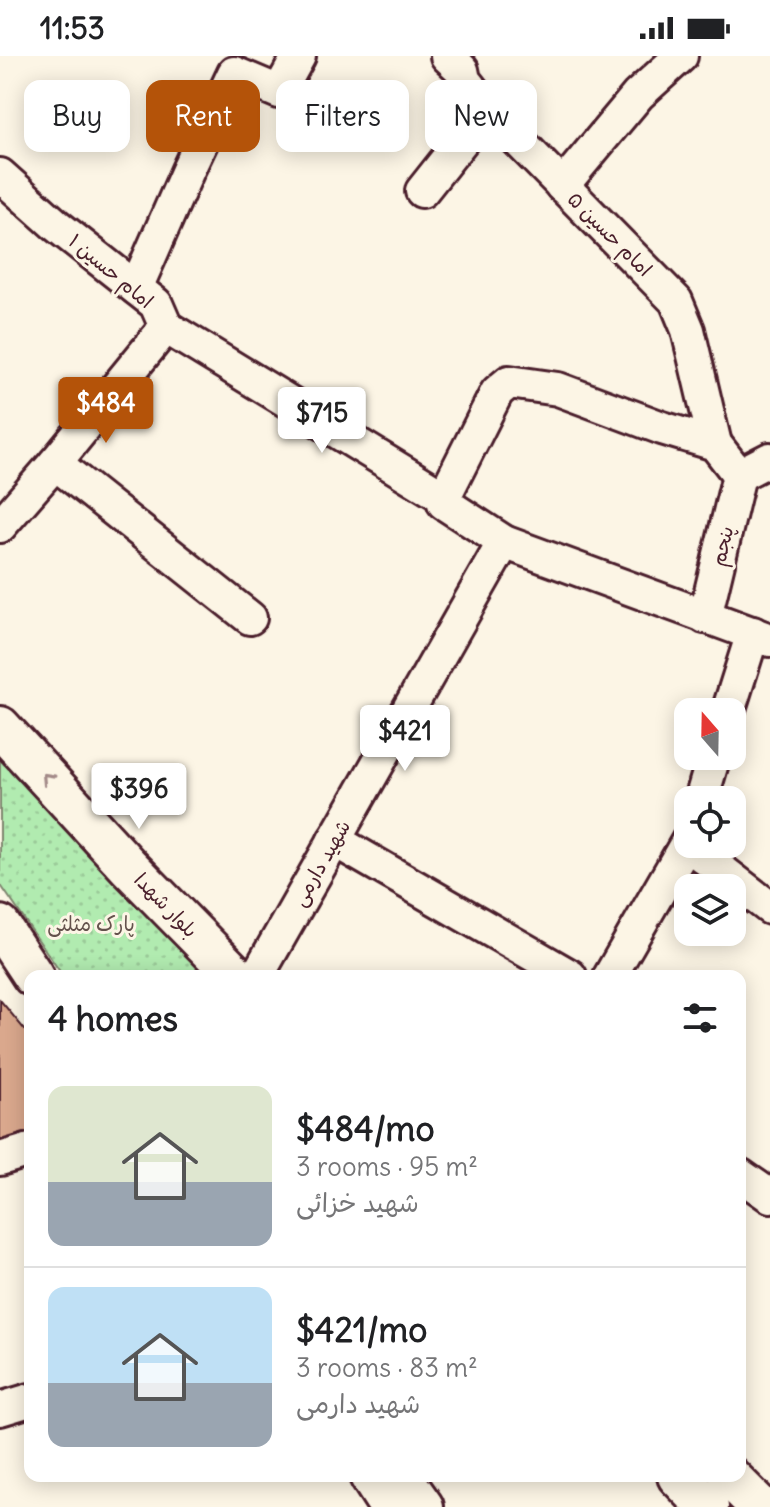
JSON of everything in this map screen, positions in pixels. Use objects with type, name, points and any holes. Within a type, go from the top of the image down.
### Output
[{"type":"main road","name":"بلوار شهدا","points":[[0,727],[129,867],[230,970]]},
{"type":"main road","points":[[0,926],[29,970]]},
{"type":"main road","points":[[374,1482],[390,1507]]},
{"type":"main road","points":[[405,1482],[423,1507]]},
{"type":"main road","points":[[684,1482],[708,1507]]},
{"type":"main road","points":[[735,1482],[760,1507]]},
{"type":"street","points":[[136,288],[188,170],[225,65],[279,92],[299,56]]},
{"type":"street","points":[[562,186],[638,95],[681,56]]},
{"type":"street","points":[[422,191],[453,152]]},
{"type":"street","name":"امام حسین ۵","points":[[529,152],[676,301],[688,330],[715,444]]},
{"type":"street","name":"امام حسین ۱","points":[[0,175],[56,225],[156,304],[166,327],[444,497],[444,503],[504,542],[762,636]]},
{"type":"street","points":[[0,526],[166,327]]},
{"type":"street","points":[[444,497],[497,392],[509,382],[558,389],[662,428],[715,444],[739,475],[770,459]]},
{"type":"street","points":[[55,463],[250,618]]},
{"type":"street","name":"پنجم","points":[[705,617],[739,475]]},
{"type":"street","name":"شهید دارمی","points":[[260,970],[504,542]]},
{"type":"street","points":[[734,698],[762,636]]},
{"type":"street","points":[[334,840],[560,970]]},
{"type":"street","points":[[613,970],[679,858]]},
{"type":"street","points":[[708,858],[770,908]]},
{"type":"street","points":[[0,1159],[24,1152]]},
{"type":"street","points":[[746,1179],[770,1196]]},
{"type":"street","points":[[0,1409],[24,1402]]},
{"type":"green space","name":"پارک مثلثی","points":[[0,750],[205,970],[59,970],[0,884]]},
{"type":"building","points":[[0,1000],[24,1029],[24,1140],[0,1146]]}]
